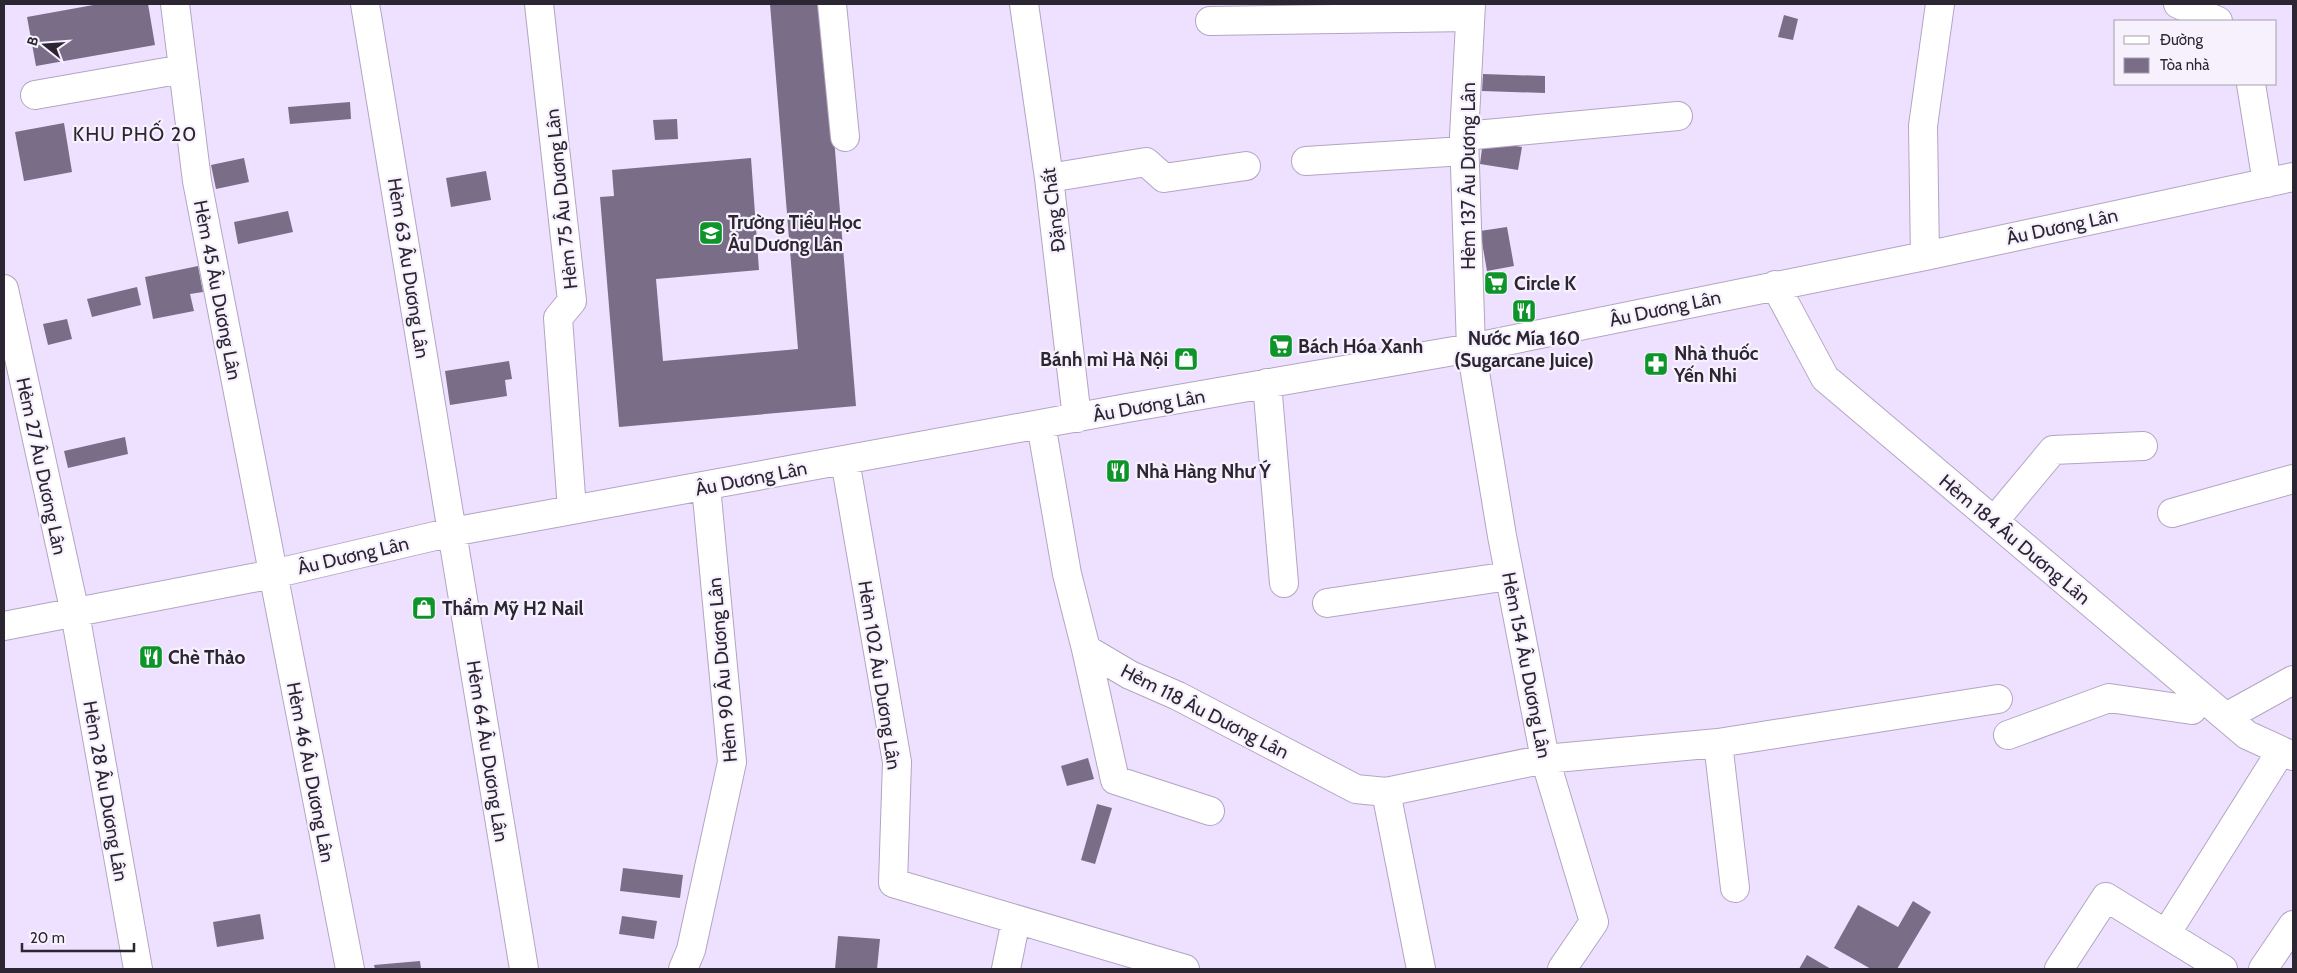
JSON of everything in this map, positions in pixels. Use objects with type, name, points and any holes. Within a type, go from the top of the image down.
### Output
[{"type":"street","name":"Hẻm 45 Âu Dương Lân","points":[[175,4],[197,181],[273,574]]},
{"type":"street","name":"Hẻm 63 Âu Dương Lân","points":[[365,4],[452,532]]},
{"type":"street","name":"Hẻm 75 Âu Dương Lân","points":[[539,4],[572,301],[558,318],[572,510]]},
{"type":"street","points":[[832,4],[845,137]]},
{"type":"street","name":"Đặng Chất","points":[[1024,4],[1049,178],[1077,418]]},
{"type":"street","points":[[1925,256],[1923,126],[1940,4]]},
{"type":"street","points":[[2178,4],[2216,20]]},
{"type":"street","points":[[1210,21],[1470,10]]},
{"type":"street","name":"Hẻm 137 Âu Dương Lân","points":[[1470,10],[1464,144],[1471,348]]},
{"type":"street","points":[[35,95],[183,69]]},
{"type":"street","points":[[2251,85],[2280,180]]},
{"type":"street","points":[[1306,161],[1464,144],[1678,116]]},
{"type":"street","points":[[1049,178],[1146,162],[1164,178],[1246,166]]},
{"type":"street","name":"Âu Dương Lân","points":[[4,626],[273,574],[452,532],[1268,383],[1471,348],[1925,256],[2280,180]]},
{"type":"street","name":"Hẻm 184 Âu Dương Lân","points":[[1775,285],[1825,378],[2248,735],[2287,753]]},
{"type":"street","name":"Hẻm 27 Âu Dương Lân","points":[[4,289],[15,391],[75,613]]},
{"type":"street","name":"Hẻm 154 Âu Dương Lân","points":[[1471,348],[1509,576],[1545,759],[1594,922],[1562,969]]},
{"type":"street","points":[[1268,383],[1284,583]]},
{"type":"street","points":[[1042,424],[1067,574],[1115,780],[1210,811]]},
{"type":"street","points":[[1994,521],[2053,450],[2143,446]]},
{"type":"street","name":"Hẻm 102 Âu Dương Lân","points":[[845,460],[897,762],[893,883],[1016,920]]},
{"type":"street","points":[[2172,513],[2293,479]]},
{"type":"street","name":"Hẻm 90 Âu Dương Lân","points":[[684,969],[691,950],[732,762],[706,486]]},
{"type":"street","name":"Hẻm 64 Âu Dương Lân","points":[[452,532],[524,969]]},
{"type":"street","name":"Hẻm 46 Âu Dương Lân","points":[[273,574],[350,969]]},
{"type":"street","points":[[1327,603],[1509,576]]},
{"type":"street","name":"Hẻm 28 Âu Dương Lân","points":[[75,613],[138,969]]},
{"type":"street","name":"Hẻm 118 Âu Dương Lân","points":[[1086,649],[1130,675],[1178,696],[1356,789],[1386,792],[1545,759],[1718,743],[1998,699]]},
{"type":"street","points":[[2226,717],[2293,680]]},
{"type":"street","points":[[2008,735],[2109,698],[2192,710],[2200,696]]},
{"type":"street","points":[[1718,743],[1735,888]]},
{"type":"street","points":[[2166,934],[2287,753]]},
{"type":"street","points":[[1386,792],[1420,969]]},
{"type":"street","points":[[2059,969],[2106,897],[2223,969]]},
{"type":"street","points":[[1006,969],[1016,920],[1186,969]]},
{"type":"street","points":[[2263,969],[2293,925]]},
{"type":"building","points":[[99,4],[148,4],[155,45],[36,66],[27,17]]},
{"type":"building","points":[[770,4],[823,4],[856,406],[619,427],[600,197],[614,196],[612,170],[751,158],[759,270],[656,279],[663,361],[798,349]]},
{"type":"building","points":[[1784,15],[1798,19],[1793,40],[1778,37]]},
{"type":"building","points":[[1483,74],[1545,76],[1545,93],[1482,91]]},
{"type":"building","points":[[350,102],[351,119],[290,124],[288,107]]},
{"type":"building","points":[[677,119],[678,139],[655,140],[653,120]]},
{"type":"building","points":[[64,123],[72,172],[24,181],[15,132]]},
{"type":"building","points":[[1483,141],[1522,147],[1518,170],[1480,164]]},
{"type":"building","points":[[244,158],[249,182],[216,189],[211,165]]},
{"type":"building","points":[[486,171],[491,200],[451,207],[446,178]]},
{"type":"building","points":[[288,211],[293,232],[238,244],[234,222]]},
{"type":"building","points":[[1507,227],[1514,266],[1487,271],[1480,231]]},
{"type":"building","points":[[198,266],[203,292],[190,294],[194,311],[153,319],[145,277]]},
{"type":"building","points":[[137,287],[141,305],[92,317],[87,299]]},
{"type":"building","points":[[67,319],[72,339],[48,345],[43,324]]},
{"type":"building","points":[[509,361],[512,379],[505,380],[507,396],[450,405],[445,371]]},
{"type":"building","points":[[125,437],[128,454],[68,468],[64,451]]},
{"type":"building","points":[[1088,758],[1094,779],[1067,786],[1061,766]]},
{"type":"building","points":[[1097,804],[1112,808],[1095,864],[1081,860]]},
{"type":"building","points":[[623,868],[683,875],[680,898],[620,891]]},
{"type":"building","points":[[1913,901],[1931,912],[1897,969],[1871,969],[1834,948],[1858,905],[1898,927]]},
{"type":"building","points":[[260,914],[264,939],[217,947],[213,922]]},
{"type":"building","points":[[622,916],[657,921],[654,939],[619,934]]},
{"type":"building","points":[[838,936],[880,939],[877,969],[835,969]]},
{"type":"building","points":[[1807,955],[1831,969],[1799,969]]},
{"type":"building","points":[[420,961],[421,969],[375,969],[374,965]]},
{"type":"place","name":"Trường Tiểu Học Âu Dương Lân","points":[[711,233]]},
{"type":"place","name":"Circle K","points":[[1496,283]]},
{"type":"place","name":"Nước Mía 160 (Sugarcane Juice)","points":[[1524,311]]},
{"type":"place","name":"Bách Hóa Xanh","points":[[1281,346]]},
{"type":"place","name":"Bánh mì Hà Nội","points":[[1186,359]]},
{"type":"place","name":"Nhà thuốc Yến Nhi","points":[[1656,364]]},
{"type":"place","name":"Nhà Hàng Như Ý","points":[[1118,471]]},
{"type":"place","name":"Thẩm Mỹ H2 Nail","points":[[424,608]]},
{"type":"place","name":"Chè Thảo","points":[[151,657]]},
{"type":"district","name":"KHU PHỐ 20","points":[[135,134]]}]
